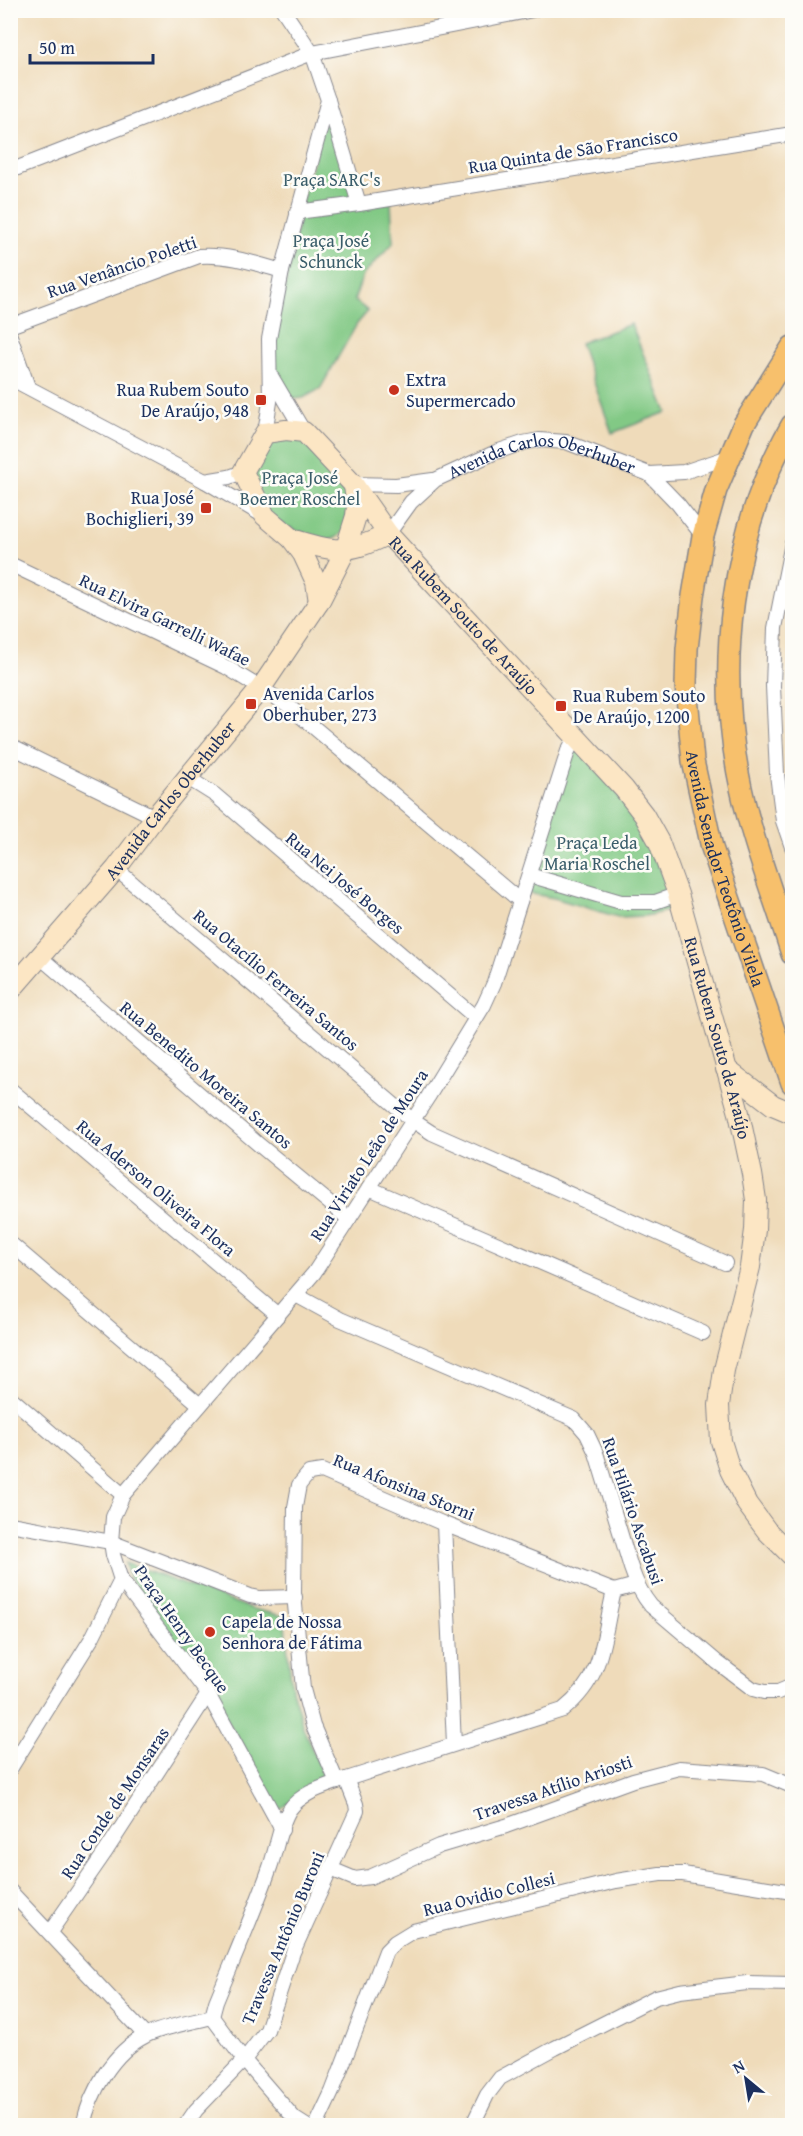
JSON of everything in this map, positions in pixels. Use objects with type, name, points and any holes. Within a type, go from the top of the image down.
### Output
[{"type":"main road","name":"Avenida Senador Teotônio Vilela","points":[[792,347],[744,424],[716,490],[703,536],[693,596],[687,649],[686,686],[693,761],[712,848],[792,1083]]},
{"type":"main road","name":"Avenida Senador Teotônio Vilela","points":[[792,425],[764,484],[737,574],[730,628],[729,689],[741,787],[754,836],[788,928],[792,954]]},
{"type":"street","points":[[283,10],[312,53],[359,204]]},
{"type":"street","points":[[10,171],[312,53],[533,10]]},
{"type":"street","name":"Rua Rubem Souto de Araújo","points":[[328,100],[282,271],[269,339],[269,372],[304,432],[353,484],[388,534],[624,789],[644,815],[658,842],[678,894],[739,1113],[754,1191],[755,1230],[750,1267],[724,1370],[719,1405],[721,1441],[730,1470],[747,1504],[767,1531],[792,1556]]},
{"type":"street","name":"Rua Quinta de São Francisco","points":[[297,212],[792,134]]},
{"type":"street","name":"Rua Venâncio Poletti","points":[[10,326],[199,256],[235,257],[282,271]]},
{"type":"street","points":[[10,336],[28,387]]},
{"type":"street","points":[[205,481],[243,472],[266,433],[270,402],[269,372]]},
{"type":"street","points":[[10,378],[205,481],[265,516],[292,539],[303,554],[312,572],[319,602]]},
{"type":"street","points":[[266,433],[286,430],[304,432]]},
{"type":"street","name":"Avenida Carlos Oberhuber","points":[[353,484],[396,485],[435,480],[496,452],[539,440],[566,442],[649,474],[684,472],[729,457]]},
{"type":"street","points":[[243,472],[265,516]]},
{"type":"street","name":"Avenida Carlos Oberhuber","points":[[649,474],[678,504],[703,536]]},
{"type":"street","name":"Avenida Carlos Oberhuber","points":[[388,534],[411,502],[435,480]]},
{"type":"street","points":[[345,550],[356,516],[357,506],[353,484]]},
{"type":"street","points":[[292,539],[325,549],[345,550],[388,534]]},
{"type":"street","points":[[792,543],[775,628],[772,686],[777,774],[783,821],[792,847]]},
{"type":"street","name":"Avenida Carlos Oberhuber","points":[[10,991],[116,868],[154,817],[261,688],[319,602],[345,550]]},
{"type":"street","name":"Rua Elvira Garrelli Wafae","points":[[10,564],[226,667],[285,703],[520,901]]},
{"type":"street","name":"Rua Viriato Leão de Moura","points":[[111,1542],[113,1517],[123,1495],[314,1273],[476,1018],[494,983],[568,751],[575,738]]},
{"type":"street","points":[[10,746],[154,817]]},
{"type":"street","name":"Rua Nei José Borges","points":[[188,778],[215,795],[476,1018]]},
{"type":"street","name":"Rua Otacílio Ferreira Santos","points":[[116,868],[412,1120],[432,1133],[725,1263]]},
{"type":"street","points":[[530,876],[621,902],[655,902],[678,894]]},
{"type":"street","name":"Rua Benedito Moreira Santos","points":[[40,957],[349,1219]]},
{"type":"street","points":[[726,1069],[773,1105],[792,1113]]},
{"type":"street","name":"Rua Aderson Oliveira Flora","points":[[10,1089],[278,1315]]},
{"type":"street","points":[[739,1113],[773,1105]]},
{"type":"street","points":[[369,1188],[703,1333]]},
{"type":"street","points":[[10,1243],[200,1405]]},
{"type":"street","name":"Rua Hilário Ascabusi","points":[[296,1296],[340,1319],[574,1419],[587,1434],[596,1453],[636,1585],[651,1606],[753,1689],[778,1692],[792,1686]]},
{"type":"street","points":[[10,1397],[123,1495]]},
{"type":"street","name":"Rua Afonsina Storni","points":[[341,1781],[312,1726],[303,1689],[295,1597],[296,1507],[299,1485],[309,1473],[322,1471],[444,1524],[614,1591]]},
{"type":"street","points":[[10,1524],[111,1542],[250,1596],[295,1597]]},
{"type":"street","points":[[444,1524],[454,1743]]},
{"type":"street","name":"Praça Henry Becque","points":[[111,1542],[112,1555],[122,1580],[208,1694],[282,1830]]},
{"type":"street","points":[[10,1769],[92,1638],[122,1580]]},
{"type":"street","points":[[212,2017],[216,2002],[258,1901],[291,1808],[309,1792],[454,1743],[563,1710],[588,1684],[598,1662],[603,1649],[614,1591],[636,1585]]},
{"type":"street","name":"Rua Conde de Monsaras","points":[[50,1932],[106,1851],[208,1694]]},
{"type":"street","name":"Travessa Atílio Ariosti","points":[[331,1869],[355,1879],[370,1877],[439,1846],[506,1826],[633,1780],[679,1768],[763,1774],[792,1786]]},
{"type":"street","name":"Travessa Antônio Buroni","points":[[185,2126],[196,2110],[244,2060],[267,2030],[293,1952],[357,1811],[356,1804],[341,1781]]},
{"type":"street","name":"Rua Ovidio Collesi","points":[[316,2126],[332,2092],[386,1951],[395,1942],[413,1931],[616,1881],[660,1874],[683,1875],[792,1892]]},
{"type":"street","points":[[10,1892],[145,2035]]},
{"type":"street","points":[[472,2126],[500,2078],[656,1997],[680,1991],[747,1983],[792,1984]]},
{"type":"street","points":[[83,2126],[91,2099],[108,2069],[126,2048],[145,2035],[212,2017]]},
{"type":"street","points":[[212,2017],[244,2060],[295,2119],[306,2126]]},
{"type":"green space","name":"Praça SARC's","points":[[328,107],[365,201],[300,208]]},
{"type":"green space","name":"Praça José Schunck","points":[[391,202],[393,243],[363,275],[354,300],[368,311],[357,324],[320,389],[303,398],[288,400],[270,361],[300,213]]},
{"type":"green space","points":[[631,324],[667,412],[612,433],[580,343]]},
{"type":"green space","name":"Praça José Boemer Roschel","points":[[293,431],[350,483],[346,530],[332,540],[321,542],[269,518],[247,468],[268,438]]},
{"type":"green space","name":"Praça Leda Maria Roschel","points":[[578,749],[639,817],[676,909],[645,916],[618,917],[554,898],[528,893],[568,763]]},
{"type":"green space","points":[[125,1563],[253,1609],[284,1616],[292,1689],[304,1730],[325,1779],[277,1811],[211,1691],[129,1578]]},
{"type":"place","name":"Extra Supermercado","points":[[394,390]]},
{"type":"place","name":"Rua Rubem Souto De Araújo, 948","points":[[261,400]]},
{"type":"place","name":"Rua José Bochiglieri, 39","points":[[206,508]]},
{"type":"place","name":"Avenida Carlos Oberhuber, 273","points":[[251,704]]},
{"type":"place","name":"Rua Rubem Souto De Araújo, 1200","points":[[561,706]]},
{"type":"place","name":"Capela de Nossa Senhora de Fátima","points":[[210,1632]]}]
